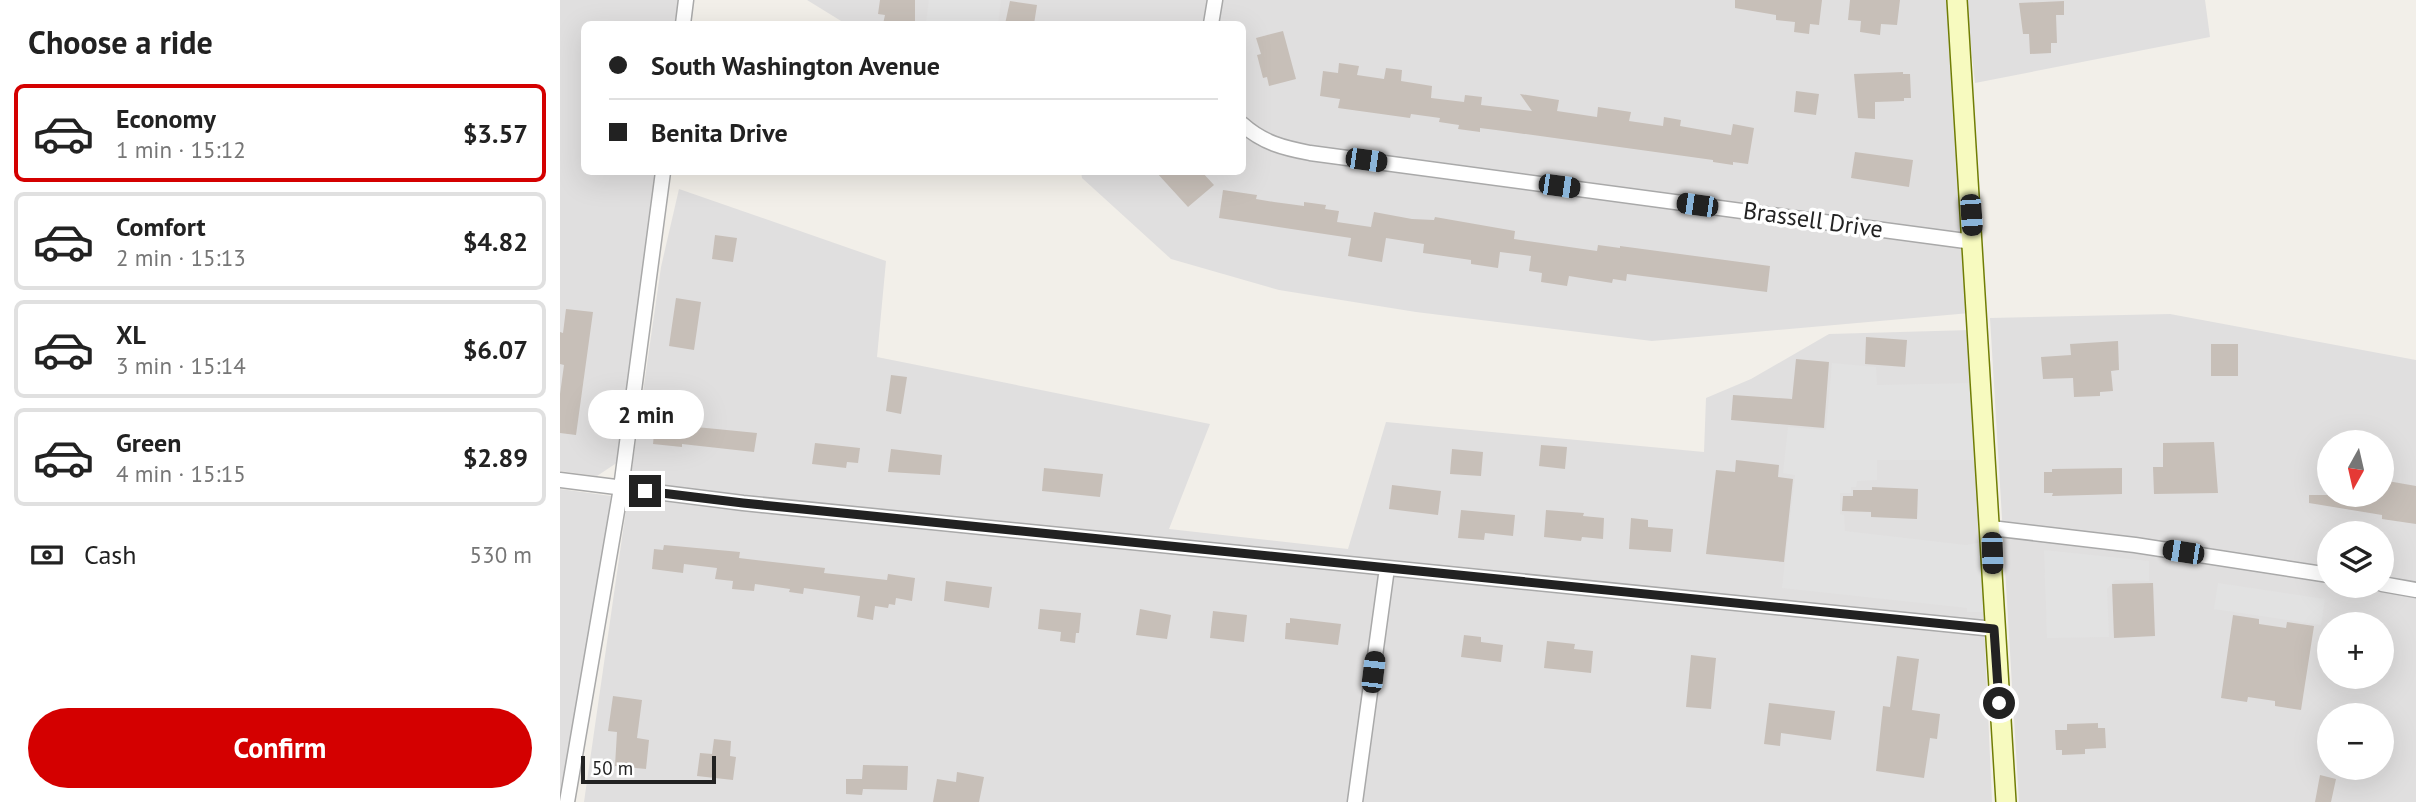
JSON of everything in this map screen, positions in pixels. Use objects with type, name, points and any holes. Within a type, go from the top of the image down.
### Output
[{"type":"street","points":[[682,21],[686,0]]},
{"type":"street","points":[[1212,21],[1215,0]]},
{"type":"street","points":[[1957,0],[2006,802]]},
{"type":"street","name":"Brassell Drive","points":[[1246,127],[1273,145],[1310,153],[1973,242]]},
{"type":"street","points":[[567,802],[621,488],[663,175]]},
{"type":"street","points":[[560,480],[743,503],[1709,598],[1994,629]]},
{"type":"street","points":[[1991,528],[2135,545],[2317,573]]},
{"type":"street","points":[[1355,802],[1387,568]]},
{"type":"street","points":[[2394,586],[2416,590]]},
{"type":"shaded area","points":[[560,0],[678,0],[675,21],[581,21],[581,175],[656,175],[618,462],[597,476],[560,471]]},
{"type":"shaded area","points":[[807,0],[1949,0],[1970,313],[1652,341],[1416,312],[1279,290],[1171,259],[1082,175],[1246,175],[1246,21],[841,21]]},
{"type":"shaded area","points":[[929,0],[1001,0],[998,21],[926,21]]},
{"type":"shaded area","points":[[1966,0],[2205,0],[2210,37],[1975,83]]},
{"type":"shaded area","points":[[679,189],[886,261],[877,357],[1210,424],[1169,529],[1348,549],[1386,422],[1704,452],[1706,398],[1751,379],[1829,334],[1971,330],[1992,802],[584,802],[661,267]]},
{"type":"shaded area","points":[[2170,314],[2416,360],[2416,802],[2019,802],[1990,318]]},
{"type":"shaded area","points":[[1832,363],[1876,367],[1877,385],[1974,383],[1976,460],[1877,460],[1877,480],[1857,481],[1856,487],[1851,487],[1851,493],[1840,493],[1840,514],[1844,515],[1845,531],[1966,545],[1981,542],[1985,612],[1967,612],[1967,608],[1782,588],[1795,475],[1783,473],[1788,427],[1826,430]]},
{"type":"shaded area","points":[[560,489],[611,496],[566,802],[560,802]]},
{"type":"shaded area","points":[[2044,550],[2149,561],[2149,581],[2115,580],[2107,589],[2109,637],[2047,638]]},
{"type":"shaded area","points":[[2218,583],[2325,599],[2323,612],[2317,612],[2317,624],[2214,609]]},
{"type":"building","points":[[880,0],[915,0],[915,21],[884,21],[885,15],[878,14]]},
{"type":"building","points":[[1735,0],[1822,0],[1819,25],[1810,24],[1809,34],[1794,32],[1795,22],[1776,20],[1776,15],[1735,8]]},
{"type":"building","points":[[1850,0],[1900,0],[1897,25],[1881,24],[1880,35],[1860,32],[1861,21],[1848,20]]},
{"type":"building","points":[[1010,1],[1037,5],[1034,21],[1006,21]]},
{"type":"building","points":[[2064,1],[2064,15],[2056,15],[2057,43],[2051,43],[2051,53],[2030,54],[2029,34],[2023,34],[2019,3]]},
{"type":"building","points":[[1283,31],[1296,79],[1269,86],[1267,77],[1263,78],[1257,55],[1261,54],[1256,38]]},
{"type":"building","points":[[1339,63],[1359,66],[1357,75],[1384,79],[1386,68],[1402,70],[1401,81],[1432,86],[1431,98],[1464,102],[1465,95],[1482,97],[1481,105],[1532,111],[1520,94],[1559,100],[1557,111],[1597,117],[1598,107],[1631,112],[1629,121],[1663,126],[1664,117],[1681,120],[1680,126],[1731,135],[1733,124],[1754,128],[1748,164],[1733,162],[1733,165],[1480,128],[1480,132],[1458,129],[1459,125],[1439,122],[1440,118],[1411,114],[1410,118],[1338,108],[1340,99],[1320,96],[1323,71],[1338,73]]},
{"type":"building","points":[[1854,74],[1910,74],[1911,98],[1904,98],[1904,101],[1875,102],[1875,119],[1858,118]]},
{"type":"building","points":[[1796,91],[1819,94],[1816,115],[1794,112]]},
{"type":"building","points":[[1855,152],[1913,160],[1909,187],[1851,178]]},
{"type":"building","points":[[1159,175],[1205,175],[1214,185],[1188,207]]},
{"type":"building","points":[[1223,190],[1257,195],[1256,199],[1274,202],[1304,206],[1304,202],[1326,205],[1325,209],[1339,211],[1337,222],[1371,227],[1374,212],[1412,219],[1434,220],[1435,217],[1515,231],[1514,239],[1597,251],[1598,245],[1620,246],[1770,266],[1767,292],[1627,274],[1626,281],[1613,279],[1612,283],[1569,276],[1567,286],[1541,282],[1542,273],[1529,271],[1531,256],[1500,252],[1498,268],[1471,264],[1471,260],[1423,253],[1424,244],[1386,238],[1382,262],[1348,256],[1351,238],[1219,218]]},
{"type":"building","points":[[715,235],[737,238],[733,262],[712,259]]},
{"type":"building","points":[[676,298],[701,302],[694,350],[669,346]]},
{"type":"building","points":[[566,309],[593,312],[576,435],[560,433],[560,394],[564,365],[560,364],[560,332],[563,333]]},
{"type":"building","points":[[1866,337],[1907,340],[1905,367],[1865,364]]},
{"type":"building","points":[[2118,341],[2119,370],[2111,371],[2113,391],[2100,392],[2100,396],[2074,397],[2073,378],[2043,379],[2041,357],[2071,355],[2070,344]]},
{"type":"building","points":[[2211,344],[2238,344],[2238,376],[2211,376]]},
{"type":"building","points":[[1796,359],[1829,362],[1824,428],[1731,420],[1733,395],[1792,399]]},
{"type":"building","points":[[891,375],[907,377],[901,414],[886,411]]},
{"type":"building","points":[[670,407],[687,409],[686,426],[757,433],[754,452],[682,444],[682,447],[653,444],[655,423],[668,424]]},
{"type":"building","points":[[2214,442],[2218,493],[2154,494],[2153,467],[2163,467],[2163,443]]},
{"type":"building","points":[[815,443],[860,448],[858,463],[847,462],[846,468],[812,464]]},
{"type":"building","points":[[1541,445],[1567,447],[1565,469],[1539,466]]},
{"type":"building","points":[[891,449],[942,455],[940,475],[888,472]]},
{"type":"building","points":[[1452,449],[1483,452],[1481,476],[1450,474]]},
{"type":"building","points":[[1736,460],[1779,465],[1778,477],[1793,479],[1784,562],[1706,554],[1716,470],[1735,472]]},
{"type":"building","points":[[1044,468],[1103,474],[1100,497],[1042,491]]},
{"type":"building","points":[[2122,468],[2122,494],[2052,496],[2053,493],[2044,493],[2044,472],[2052,472],[2052,469]]},
{"type":"building","points":[[2394,482],[2416,486],[2416,524],[2382,519],[2382,515],[2339,508],[2394,508]]},
{"type":"building","points":[[1392,485],[1441,491],[1438,515],[1389,509]]},
{"type":"building","points":[[1872,487],[1918,489],[1917,519],[1871,517],[1871,512],[1842,511],[1843,496],[1853,496],[1853,490],[1872,490]]},
{"type":"building","points":[[2309,495],[2317,495],[2317,504],[2309,503]]},
{"type":"building","points":[[1461,510],[1515,515],[1513,536],[1485,533],[1484,540],[1458,538]]},
{"type":"building","points":[[1546,510],[1584,513],[1583,516],[1604,518],[1603,539],[1582,537],[1581,541],[1544,537]]},
{"type":"building","points":[[1631,518],[1648,520],[1648,527],[1673,529],[1671,552],[1629,549]]},
{"type":"building","points":[[664,545],[740,552],[739,558],[825,568],[824,573],[887,580],[888,574],[915,578],[912,601],[896,598],[895,605],[889,604],[888,608],[875,606],[873,620],[857,617],[860,596],[804,588],[803,594],[789,592],[790,589],[755,584],[754,591],[732,589],[733,581],[715,579],[717,568],[684,564],[683,573],[652,569],[654,549],[663,550]]},
{"type":"building","points":[[946,581],[992,587],[989,608],[944,601]]},
{"type":"building","points":[[2153,583],[2155,636],[2114,638],[2112,584]]},
{"type":"building","points":[[1040,609],[1081,613],[1075,643],[1060,641],[1061,632],[1038,629]]},
{"type":"building","points":[[1140,609],[1171,615],[1167,639],[1136,635]]},
{"type":"building","points":[[1213,611],[1247,615],[1244,642],[1210,638]]},
{"type":"building","points":[[2233,615],[2259,619],[2259,624],[2286,628],[2287,622],[2314,626],[2301,710],[2275,706],[2275,701],[2248,697],[2247,702],[2221,698]]},
{"type":"building","points":[[1290,618],[1341,624],[1338,645],[1285,639],[1286,623],[1290,623]]},
{"type":"building","points":[[1464,635],[1481,637],[1481,642],[1503,645],[1501,662],[1461,657]]},
{"type":"building","points":[[1547,641],[1575,644],[1574,649],[1593,651],[1591,673],[1544,668]]},
{"type":"building","points":[[1691,655],[1716,658],[1711,709],[1686,707]]},
{"type":"building","points":[[1897,656],[1919,659],[1912,710],[1940,714],[1937,739],[1930,738],[1924,778],[1876,771],[1883,706],[1890,707]]},
{"type":"building","points":[[613,696],[642,700],[637,738],[649,740],[646,769],[615,766],[617,732],[608,731]]},
{"type":"building","points":[[1769,703],[1835,711],[1831,740],[1781,733],[1780,746],[1764,744]]},
{"type":"building","points":[[2098,723],[2098,728],[2105,728],[2106,748],[2085,749],[2085,754],[2062,755],[2062,750],[2056,750],[2055,730],[2067,730],[2067,724]]},
{"type":"building","points":[[714,739],[731,741],[730,756],[736,757],[733,780],[697,776],[700,753],[712,754]]},
{"type":"building","points":[[863,765],[908,766],[907,790],[863,789],[862,795],[846,794],[846,779],[862,779]]},
{"type":"building","points":[[957,772],[984,777],[979,802],[933,802],[937,779],[956,782]]},
{"type":"building","points":[[2319,780],[2336,780],[2331,802],[2315,802]]},
{"type":"route","points":[[645,491],[1994,629],[1999,703]]}]
